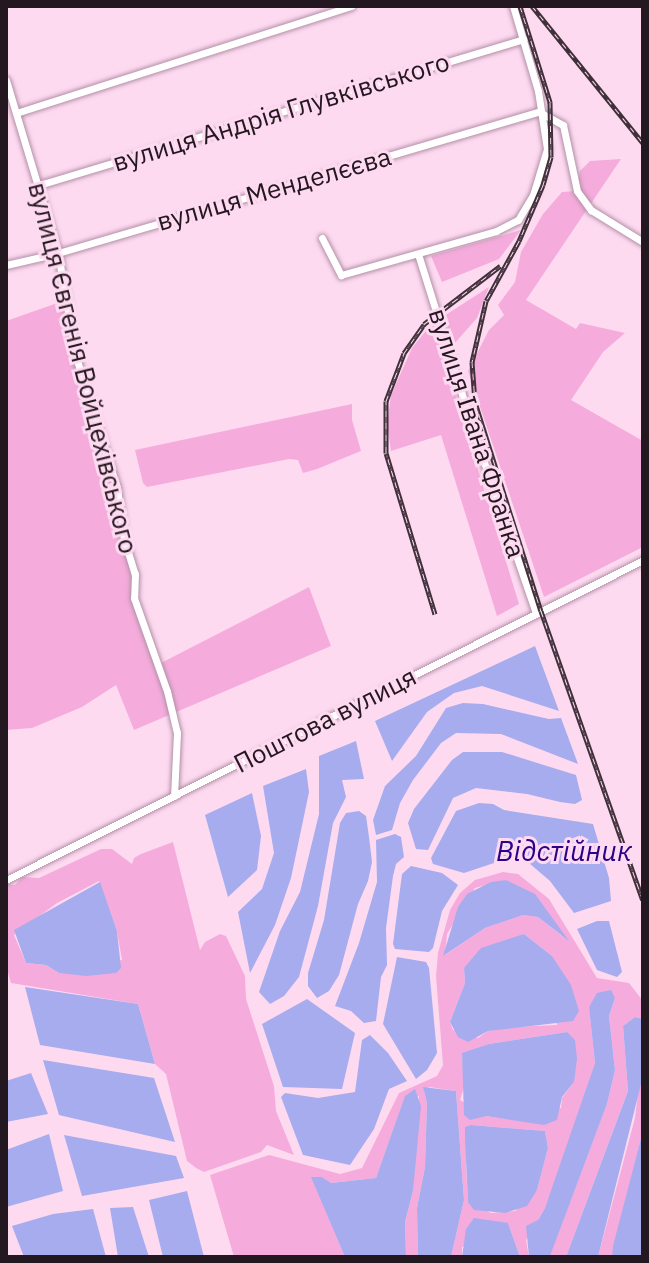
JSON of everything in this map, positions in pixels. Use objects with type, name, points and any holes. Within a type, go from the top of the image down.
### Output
[{"type":"street","points":[[16,113],[351,6]]},
{"type":"street","points":[[322,238],[341,275],[496,231],[518,220],[533,195],[547,149],[542,113],[513,6]]},
{"type":"street","name":"вулиця Андрія Глувківського","points":[[39,185],[524,39]]},
{"type":"street","name":"вулиця Євгенія Войцехівського","points":[[6,80],[58,253],[75,354],[120,502],[124,539],[135,574],[134,598],[154,649],[177,733],[174,796]]},
{"type":"street","points":[[542,113],[563,125],[577,191],[591,210],[643,242]]},
{"type":"street","name":"вулиця Менделєєва","points":[[6,265],[58,253],[542,113]]},
{"type":"street","name":"вулиця Івана Франка","points":[[418,254],[475,436],[536,613]]},
{"type":"street","name":"Поштова вулиця","points":[[6,880],[643,560]]},
{"type":"shaded area","points":[[621,159],[526,300],[576,329],[580,323],[625,333],[603,352],[571,400],[643,441],[643,547],[544,597],[468,371],[489,330],[504,315],[498,305],[515,282],[521,252],[543,214],[562,192],[577,191],[580,171],[590,161]]},
{"type":"shaded area","points":[[521,230],[499,259],[442,282],[431,256]]},
{"type":"shaded area","points":[[489,287],[477,318],[454,344],[444,316]]},
{"type":"shaded area","points":[[66,300],[71,333],[117,488],[124,539],[135,574],[134,598],[159,664],[309,587],[331,646],[134,730],[116,685],[82,707],[32,728],[6,730],[6,321]]},
{"type":"shaded area","points":[[433,322],[519,604],[497,616],[441,435],[391,451],[387,424],[391,395],[412,348]]},
{"type":"shaded area","points":[[352,404],[352,420],[361,451],[317,469],[303,473],[298,460],[289,459],[147,487],[143,483],[135,450]]},
{"type":"shaded area","points":[[173,842],[200,950],[205,942],[220,934],[226,936],[245,976],[246,999],[274,1086],[276,1111],[294,1155],[267,1145],[261,1152],[204,1172],[196,1168],[187,1161],[166,1074],[155,1064],[138,1004],[11,983],[6,966],[6,884],[15,885],[22,877],[39,878],[101,849],[112,849],[132,864],[134,858]],"holes":[[[99,881],[117,931],[122,960],[59,973],[46,965],[26,963],[14,935],[57,903]]]},
{"type":"shaded area","points":[[503,872],[518,874],[549,899],[597,978],[629,983],[643,1001],[643,1019],[635,1017],[623,1026],[628,1091],[566,1257],[549,1257],[607,1104],[615,1070],[609,1016],[615,998],[589,1006],[595,1063],[558,1175],[545,1208],[526,1240],[529,1257],[520,1257],[508,1223],[462,1247],[462,1257],[451,1257],[464,1200],[456,1091],[429,1087],[424,1091],[427,1103],[425,1167],[417,1208],[418,1257],[406,1257],[405,1222],[413,1191],[419,1096],[405,1097],[376,1178],[331,1183],[322,1177],[312,1177],[345,1257],[234,1257],[210,1175],[269,1155],[340,1174],[362,1168],[399,1093],[437,1076],[443,1065],[436,976],[438,953],[450,910],[460,893],[475,880]],"holes":[[[506,880],[566,939],[538,917],[523,915],[485,928],[445,955],[447,934],[475,888]],[[524,934],[552,956],[557,1025],[512,1027],[488,1031],[478,1038],[453,1030],[450,1022],[465,983],[464,968]],[[567,1032],[574,1082],[562,1098],[561,1108],[508,1119],[486,1116],[460,1100],[465,1084],[462,1054],[489,1044]],[[471,1125],[545,1131],[548,1148],[537,1190],[515,1211],[491,1213],[468,1202],[466,1166]]]},
{"type":"shaded area","points":[[643,1051],[643,1131],[612,1257],[598,1257],[635,1118]]},
{"type":"water","points":[[535,646],[559,711],[482,686],[454,693],[427,712],[392,761],[375,721]]},
{"type":"water","name":"Відстійник","points":[[463,703],[483,704],[549,719],[561,718],[578,764],[501,734],[456,733],[441,743],[413,780],[400,803],[392,830],[376,835],[373,820],[385,786],[416,756],[446,708]]},
{"type":"water","points":[[356,741],[364,779],[342,780],[346,797],[333,823],[318,906],[299,977],[284,996],[270,1004],[259,992],[280,931],[300,892],[319,814],[319,756]]},
{"type":"water","name":"Відстійник","points":[[463,752],[502,752],[576,775],[582,800],[575,804],[476,788],[453,798],[428,850],[416,849],[408,823],[414,809],[452,760]]},
{"type":"water","points":[[306,769],[309,792],[291,878],[275,925],[250,973],[238,912],[262,889],[274,853],[263,786]]},
{"type":"water","points":[[252,793],[261,836],[257,870],[228,897],[205,815]]},
{"type":"water","name":"Відстійник","points":[[479,803],[593,824],[609,878],[611,901],[574,913],[550,881],[522,857],[509,858],[464,873],[433,864],[431,858],[456,811]]},
{"type":"water","points":[[359,811],[366,816],[369,837],[372,862],[368,881],[358,904],[339,975],[329,991],[317,998],[308,986],[308,973],[324,920],[340,823],[346,813]]},
{"type":"water","points":[[395,834],[401,837],[404,857],[396,864],[393,876],[386,928],[387,965],[381,977],[376,1021],[364,1023],[351,1011],[335,1006],[359,943],[377,882],[376,840]]},
{"type":"water","name":"Відстійник","points":[[411,866],[442,873],[458,885],[442,911],[433,948],[429,952],[395,949],[393,944],[402,874]]},
{"type":"water","name":"Відстійник","points":[[506,880],[535,894],[569,941],[538,917],[523,915],[485,928],[443,956],[458,907],[467,894],[491,882]]},
{"type":"water","points":[[100,882],[117,931],[121,968],[116,973],[86,976],[59,973],[46,965],[26,963],[14,930]]},
{"type":"water","name":"Відстійник","points":[[597,921],[609,921],[622,972],[617,977],[597,970],[577,929]]},
{"type":"water","name":"Відстійник","points":[[524,934],[552,956],[571,985],[579,1011],[573,1021],[488,1031],[468,1042],[458,1037],[450,1022],[465,983],[464,968],[481,948]]},
{"type":"water","points":[[397,957],[426,962],[429,968],[437,1053],[427,1070],[416,1079],[383,1024]]},
{"type":"water","points":[[25,987],[138,1004],[155,1064],[40,1045]]},
{"type":"water","points":[[611,990],[615,998],[609,1016],[615,1070],[607,1104],[550,1256],[529,1257],[526,1226],[538,1220],[545,1208],[595,1063],[589,1007],[597,993]]},
{"type":"water","points":[[307,999],[355,1033],[342,1089],[283,1087],[262,1024]]},
{"type":"water","points":[[635,1017],[643,1019],[641,1084],[598,1257],[566,1257],[628,1091],[623,1026]]},
{"type":"water","points":[[567,1032],[575,1040],[577,1059],[574,1082],[562,1097],[557,1120],[544,1125],[486,1116],[470,1120],[464,1115],[462,1053],[489,1044]]},
{"type":"water","points":[[370,1035],[388,1053],[407,1081],[389,1089],[374,1129],[350,1165],[303,1155],[281,1097],[285,1093],[318,1098],[355,1092],[362,1040]]},
{"type":"water","points":[[43,1060],[154,1078],[175,1142],[59,1115]]},
{"type":"water","points":[[31,1073],[48,1114],[6,1122],[6,1081]]},
{"type":"water","points":[[423,1087],[456,1091],[464,1200],[451,1257],[418,1257],[417,1208],[425,1167],[427,1103]]},
{"type":"water","points":[[415,1089],[421,1106],[413,1191],[405,1222],[406,1257],[345,1257],[311,1177],[322,1177],[331,1183],[376,1178],[405,1096]]},
{"type":"water","points":[[465,1127],[545,1131],[548,1148],[537,1190],[527,1206],[505,1213],[474,1210],[468,1202]]},
{"type":"water","points":[[643,1131],[643,1255],[612,1257],[613,1246]]},
{"type":"water","points":[[49,1134],[63,1191],[6,1207],[6,1150]]},
{"type":"water","points":[[64,1135],[176,1156],[184,1178],[82,1196]]},
{"type":"water","points":[[187,1191],[204,1257],[163,1257],[149,1200]]},
{"type":"water","points":[[133,1207],[149,1257],[118,1257],[110,1208]]},
{"type":"water","points":[[93,1209],[106,1257],[24,1257],[12,1226],[53,1214]]},
{"type":"water","points":[[474,1218],[508,1223],[520,1257],[462,1257],[466,1229]]},
{"type":"railway","points":[[520,6],[550,102],[551,157],[543,185],[519,241],[486,301],[472,362],[475,402],[541,611],[643,900]]},
{"type":"railway","points":[[532,6],[643,143]]},
{"type":"railway","points":[[435,614],[386,453],[386,401],[404,353],[424,324],[500,266]]}]
